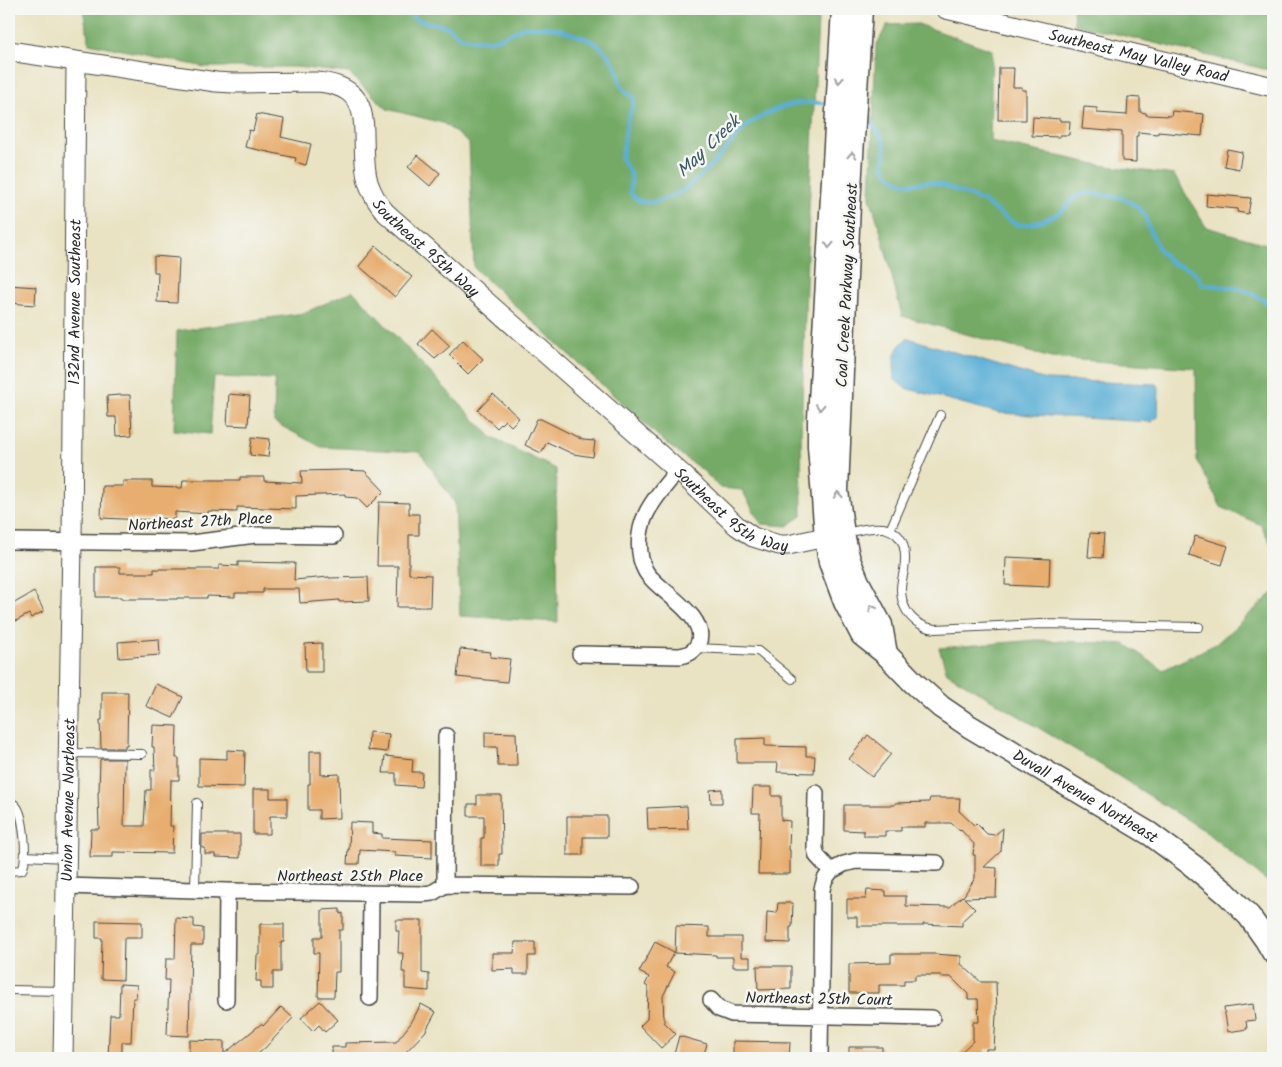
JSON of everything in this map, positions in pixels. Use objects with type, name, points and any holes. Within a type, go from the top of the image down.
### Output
[{"type":"main road","name":"Coal Creek Parkway Southeast","points":[[842,9],[850,35]]},
{"type":"main road","name":"Coal Creek Parkway Southeast","points":[[860,9],[850,35],[841,200],[819,418],[819,446],[821,489],[834,535],[849,560],[858,582],[881,625],[886,654]]},
{"type":"main road","name":"Duvall Avenue Northeast","points":[[834,535],[830,562],[845,602],[862,634],[886,654],[941,707],[969,726],[1150,834],[1192,864],[1249,916],[1273,952]]},
{"type":"street","name":"Southeast May Valley Road","points":[[946,9],[1273,87]]},
{"type":"street","name":"Southeast 95th Way","points":[[9,52],[216,82],[318,82],[331,83],[343,87],[351,92],[357,100],[361,111],[368,182],[378,203],[386,213],[678,470],[737,526],[753,537],[779,545],[788,545],[834,535]]},
{"type":"street","name":"132nd Avenue Southeast","points":[[72,542],[76,62]]},
{"type":"street","points":[[580,654],[680,656],[686,655],[697,648],[700,642],[700,635],[695,620],[690,613],[651,579],[643,566],[640,556],[640,530],[647,510],[678,470]]},
{"type":"street","name":"Northeast 27th Place","points":[[9,542],[191,543],[256,535],[334,536]]},
{"type":"street","name":"Union Avenue Northeast","points":[[63,1058],[72,542]]},
{"type":"street","points":[[445,885],[446,736]]},
{"type":"street","points":[[816,793],[815,848],[817,856],[831,871]]},
{"type":"street","points":[[820,1058],[822,889],[825,879],[831,871],[844,864],[856,861],[937,863]]},
{"type":"street","name":"Northeast 25th Place","points":[[66,886],[371,894],[432,893],[445,885],[632,887]]},
{"type":"street","points":[[226,1000],[227,891]]},
{"type":"street","points":[[370,998],[371,894]]},
{"type":"street","name":"Northeast 25th Court","points":[[711,1000],[719,1009],[732,1014],[932,1018]]},
{"type":"lane","points":[[890,530],[940,415]]},
{"type":"lane","points":[[834,535],[872,528],[882,528],[897,534],[904,546],[904,570],[901,589],[906,611],[912,619],[923,626],[935,629],[1040,624],[1199,627]]},
{"type":"lane","points":[[697,648],[758,651],[792,679]]},
{"type":"lane","points":[[68,754],[142,754]]},
{"type":"lane","points":[[9,803],[17,806],[25,836],[25,866],[22,870],[9,871]]},
{"type":"lane","points":[[195,890],[197,803]]},
{"type":"lane","points":[[25,856],[66,858]]},
{"type":"lane","points":[[9,990],[64,991]]},
{"type":"green space","points":[[83,9],[810,9],[818,19],[801,436],[802,516],[787,526],[761,524],[742,490],[721,488],[702,470],[668,445],[474,268],[469,143],[443,123],[387,109],[349,73],[295,67],[205,67],[89,43]]},
{"type":"green space","points":[[1073,9],[1273,9],[1273,71],[1074,24]]},
{"type":"green space","points":[[918,24],[992,50],[990,141],[1100,165],[1174,175],[1206,227],[1273,246],[1273,548],[1261,525],[1221,507],[1197,460],[1196,368],[1051,358],[902,316],[870,197],[876,46],[887,25]]},
{"type":"green space","points":[[353,291],[492,438],[556,469],[558,622],[460,616],[455,503],[420,452],[321,447],[274,422],[275,379],[214,377],[210,434],[174,430],[177,331],[304,313]]},
{"type":"green space","points":[[1273,593],[1273,886],[1202,829],[1104,767],[947,673],[939,648],[1037,640],[1125,644],[1163,670],[1216,644]]},
{"type":"water","points":[[908,338],[1046,380],[1156,384],[1159,388],[1158,417],[1151,422],[999,413],[905,388],[895,380],[894,362],[896,352]]},
{"type":"building","points":[[999,68],[1014,68],[1013,87],[1022,87],[1022,90],[1026,90],[1026,120],[998,120]]},
{"type":"building","points":[[1128,97],[1140,98],[1140,112],[1146,113],[1146,115],[1171,116],[1172,111],[1204,114],[1202,136],[1138,132],[1138,136],[1136,136],[1136,162],[1122,161],[1122,132],[1082,129],[1084,107],[1097,108],[1097,113],[1127,115]]},
{"type":"building","points":[[257,114],[284,119],[281,137],[311,144],[306,165],[295,162],[296,158],[245,147],[249,130],[253,131]]},
{"type":"building","points":[[1033,117],[1070,121],[1069,135],[1060,135],[1060,137],[1032,136]]},
{"type":"building","points":[[1227,149],[1242,152],[1239,169],[1224,166]]},
{"type":"building","points":[[418,155],[440,173],[430,186],[408,167]]},
{"type":"building","points":[[1207,194],[1251,198],[1248,214],[1237,212],[1238,209],[1206,206]]},
{"type":"building","points":[[376,246],[412,277],[395,297],[359,266]]},
{"type":"building","points":[[154,256],[179,258],[177,303],[157,302],[158,272],[154,272]]},
{"type":"building","points":[[9,285],[36,287],[35,305],[9,303]]},
{"type":"building","points":[[432,329],[450,346],[435,359],[418,344]]},
{"type":"building","points":[[463,340],[483,359],[468,374],[449,355]]},
{"type":"building","points":[[229,394],[250,396],[248,426],[227,425]]},
{"type":"building","points":[[493,394],[519,418],[511,426],[505,420],[497,428],[478,410]]},
{"type":"building","points":[[130,395],[132,435],[117,436],[116,417],[108,417],[107,396]]},
{"type":"building","points":[[537,419],[541,419],[583,440],[595,441],[593,457],[573,454],[547,442],[541,453],[525,445]]},
{"type":"building","points":[[252,437],[270,439],[268,457],[250,455]]},
{"type":"building","points":[[301,471],[365,471],[384,491],[367,508],[357,498],[345,497],[345,494],[296,496],[296,509],[237,507],[237,512],[208,511],[208,514],[175,512],[175,519],[101,518],[102,486],[123,486],[123,481],[152,481],[152,487],[182,488],[183,480],[240,480],[240,477],[264,477],[264,481],[302,483]]},
{"type":"building","points":[[379,502],[409,503],[409,514],[419,514],[419,535],[409,535],[409,574],[431,575],[430,607],[397,607],[398,566],[377,566]]},
{"type":"building","points":[[1090,533],[1104,534],[1102,558],[1088,557]]},
{"type":"building","points":[[1195,536],[1228,546],[1222,565],[1189,555]]},
{"type":"building","points":[[1006,557],[1050,559],[1049,587],[1005,585]]},
{"type":"building","points":[[238,562],[295,563],[294,580],[329,577],[368,577],[369,601],[339,602],[339,600],[300,603],[299,589],[263,589],[263,593],[235,593],[235,597],[122,599],[122,597],[96,597],[96,567],[120,567],[120,573],[154,573],[154,569],[219,569],[219,565],[238,566]]},
{"type":"building","points":[[34,592],[44,611],[31,618],[29,614],[14,622],[9,613],[9,606]]},
{"type":"building","points":[[159,639],[160,655],[119,658],[118,642]]},
{"type":"building","points":[[322,643],[322,672],[306,672],[305,644]]},
{"type":"building","points":[[460,649],[491,652],[490,657],[510,659],[507,682],[457,677]]},
{"type":"building","points":[[156,684],[183,697],[173,718],[146,706]]},
{"type":"building","points":[[102,692],[128,692],[127,745],[125,745],[125,748],[101,748]]},
{"type":"building","points":[[153,725],[177,726],[176,758],[179,758],[179,780],[171,780],[170,826],[173,826],[172,853],[113,852],[113,857],[90,857],[91,829],[99,829],[98,792],[101,759],[125,759],[124,826],[144,826],[146,790],[151,790],[151,770],[155,770],[154,747],[152,747]]},
{"type":"building","points":[[369,732],[389,734],[387,752],[368,750]]},
{"type":"building","points":[[485,732],[516,733],[517,766],[498,766],[497,747],[485,747]]},
{"type":"building","points":[[868,735],[891,754],[872,777],[849,759]]},
{"type":"building","points":[[765,738],[765,746],[806,747],[806,756],[815,756],[814,773],[777,772],[778,763],[737,763],[737,739]]},
{"type":"building","points":[[227,750],[245,751],[244,787],[199,786],[199,758],[227,759]]},
{"type":"building","points":[[310,751],[321,751],[321,775],[339,774],[340,818],[319,819],[319,810],[308,810]]},
{"type":"building","points":[[385,756],[413,759],[412,772],[422,772],[421,787],[396,785],[396,773],[383,773]]},
{"type":"building","points":[[753,787],[772,787],[772,796],[781,796],[781,820],[790,821],[790,874],[758,874],[760,813],[752,813]]},
{"type":"building","points":[[253,789],[270,789],[270,798],[287,798],[287,816],[270,816],[270,834],[253,834]]},
{"type":"building","points":[[722,789],[722,803],[711,803],[710,790]]},
{"type":"building","points":[[477,795],[501,795],[502,854],[499,854],[499,866],[481,866],[481,838],[484,838],[484,816],[468,816],[468,804],[477,804]]},
{"type":"building","points":[[930,798],[960,798],[959,811],[974,825],[976,823],[987,834],[995,835],[1003,828],[1001,851],[984,867],[997,868],[996,897],[964,898],[975,909],[962,921],[962,926],[923,924],[923,926],[857,926],[857,917],[847,917],[847,899],[866,899],[867,890],[886,891],[886,896],[906,896],[906,906],[950,907],[963,897],[975,878],[974,844],[961,830],[951,823],[925,823],[925,827],[901,827],[901,831],[885,831],[885,836],[864,836],[864,831],[844,830],[844,805],[895,805],[895,803],[929,802]]},
{"type":"building","points":[[687,806],[688,829],[648,830],[647,808]]},
{"type":"building","points":[[567,816],[607,816],[607,837],[583,837],[583,855],[567,855]]},
{"type":"building","points":[[350,822],[372,823],[372,833],[382,834],[382,838],[432,840],[432,858],[395,856],[395,852],[360,850],[359,864],[347,864]]},
{"type":"building","points":[[202,834],[240,834],[240,858],[215,857],[215,854],[205,854],[205,848],[202,848]]},
{"type":"building","points":[[778,903],[793,903],[790,943],[766,942],[767,912],[777,913]]},
{"type":"building","points":[[340,909],[340,914],[343,913],[343,930],[339,930],[339,972],[335,972],[334,997],[318,997],[319,953],[314,953],[314,937],[322,937],[322,910]]},
{"type":"building","points":[[176,918],[194,919],[194,927],[203,928],[203,945],[191,945],[189,1036],[167,1035],[169,980],[165,980],[166,959],[175,959]]},
{"type":"building","points":[[396,920],[422,920],[422,973],[429,974],[429,991],[405,989],[405,972],[402,972],[403,953],[398,953],[399,931],[396,931]]},
{"type":"building","points":[[96,921],[142,922],[142,938],[124,938],[123,980],[101,979],[102,938],[96,938]]},
{"type":"building","points":[[260,924],[284,924],[284,942],[281,942],[281,972],[273,972],[273,989],[261,989],[261,981],[256,981],[257,955],[260,955]]},
{"type":"building","points":[[676,926],[709,927],[709,937],[741,937],[741,957],[750,957],[750,967],[733,967],[733,957],[675,953]]},
{"type":"building","points":[[515,942],[535,942],[535,956],[528,956],[528,974],[514,974],[514,969],[492,970],[492,953],[514,953]]},
{"type":"building","points":[[655,942],[674,952],[666,967],[675,972],[663,996],[664,1022],[676,1034],[661,1048],[640,1026],[647,1019],[648,987],[645,985],[649,977],[639,972]]},
{"type":"building","points":[[891,954],[961,956],[961,964],[981,982],[996,982],[997,1015],[994,1049],[986,1049],[986,1058],[955,1058],[973,1041],[973,1022],[979,1022],[978,999],[968,999],[968,994],[951,977],[915,975],[915,980],[904,980],[904,985],[879,985],[879,993],[849,993],[849,964],[891,963]]},
{"type":"building","points":[[757,966],[791,966],[791,989],[758,990]]},
{"type":"building","points":[[120,984],[137,985],[136,998],[133,998],[131,1042],[122,1042],[122,1058],[108,1058],[110,1015],[119,1015]]},
{"type":"building","points":[[320,1001],[338,1020],[325,1032],[319,1025],[313,1031],[301,1018]]},
{"type":"building","points":[[421,1004],[436,1012],[425,1032],[404,1054],[404,1058],[332,1058],[332,1047],[345,1047],[345,1043],[396,1042],[411,1023]]},
{"type":"building","points":[[1253,1004],[1255,1020],[1246,1021],[1247,1029],[1228,1032],[1224,1008]]},
{"type":"building","points":[[281,1007],[293,1018],[253,1058],[189,1058],[189,1040],[224,1041],[224,1054],[261,1024],[263,1026]]},
{"type":"building","points":[[679,1036],[707,1044],[703,1058],[673,1058]]},
{"type":"building","points":[[733,1041],[790,1042],[789,1058],[733,1058]]},
{"type":"building","points":[[849,1047],[882,1047],[882,1058],[849,1058]]},
{"type":"waterway","name":"May Creek","points":[[404,9],[417,20],[448,27],[461,37],[472,40],[492,40],[524,27],[545,27],[559,29],[590,40],[602,48],[618,71],[620,84],[634,98],[627,122],[621,158],[630,174],[630,193],[644,202],[664,199],[689,186],[711,166],[746,127],[770,112],[794,104],[812,102],[831,104]]},
{"type":"waterway","name":"May Creek","points":[[864,114],[884,143],[885,157],[883,165],[893,178],[903,183],[930,182],[942,185],[983,201],[1017,225],[1031,224],[1049,218],[1061,212],[1073,199],[1082,194],[1090,193],[1122,198],[1135,205],[1144,214],[1160,251],[1173,264],[1190,269],[1197,275],[1201,284],[1243,289],[1262,299],[1273,308]]}]
